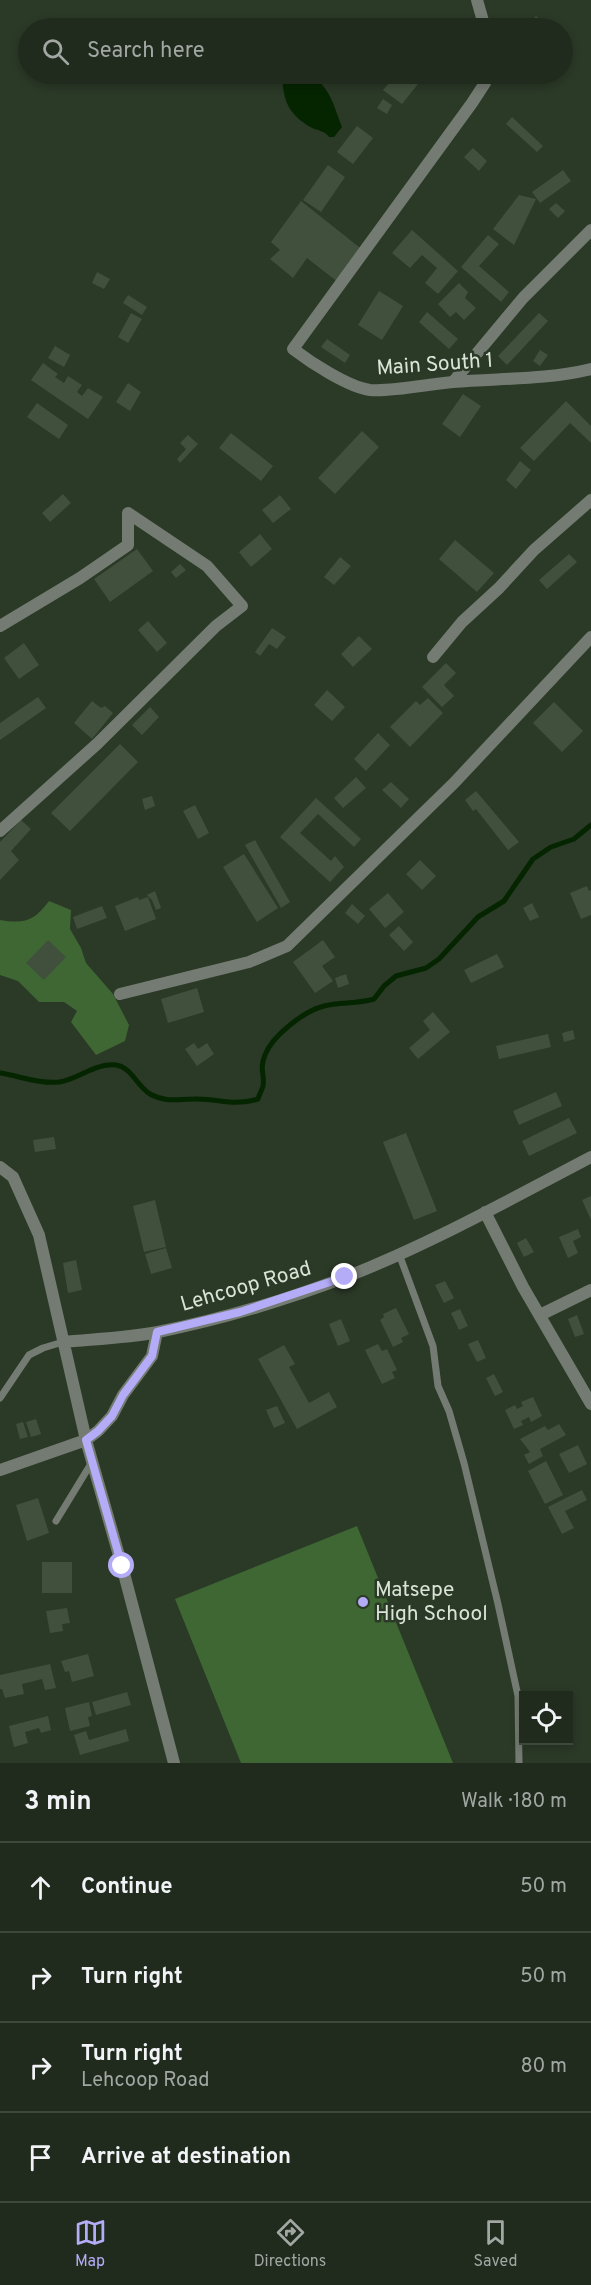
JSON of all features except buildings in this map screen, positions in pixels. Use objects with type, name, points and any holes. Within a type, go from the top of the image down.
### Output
[{"type":"street","points":[[477,0],[482,18]]},
{"type":"street","name":"Main South 1","points":[[484,84],[293,349],[310,362],[343,380],[369,390],[453,382],[563,376],[591,369]]},
{"type":"street","points":[[453,382],[523,298],[591,230]]},
{"type":"street","points":[[433,657],[462,622],[499,588],[534,550],[591,500]]},
{"type":"street","points":[[0,626],[80,578],[128,545],[128,513],[207,566],[242,606],[216,626],[97,744],[0,831]]},
{"type":"street","points":[[120,994],[249,962],[287,945],[454,783],[591,637]]},
{"type":"street","name":"Lehcoop Road","points":[[63,1342],[157,1332],[240,1312],[345,1277],[399,1254],[591,1157]]},
{"type":"street","points":[[0,1167],[14,1177],[39,1235],[86,1440],[174,1763]]},
{"type":"street","points":[[485,1212],[523,1287],[591,1404]]},
{"type":"street","points":[[540,1315],[591,1290]]},
{"type":"street","points":[[0,1470],[86,1440],[98,1431],[112,1416],[123,1395],[152,1356],[157,1332]]},
{"type":"lane","points":[[399,1254],[433,1346],[438,1386],[449,1411],[464,1462],[498,1604],[518,1696],[519,1763]]},
{"type":"lane","points":[[0,1398],[28,1355],[63,1342]]},
{"type":"lane","points":[[56,1521],[92,1461]]},
{"type":"shaded area","points":[[283,84],[321,84],[331,98],[342,127],[334,137],[329,137],[324,132],[312,128],[292,112]]},
{"type":"shaded area","points":[[49,901],[71,910],[70,929],[81,948],[86,963],[113,994],[129,1025],[125,1041],[96,1055],[71,1022],[77,1011],[64,1002],[39,1002],[18,981],[0,975],[0,920],[16,922],[28,920],[39,913]]},
{"type":"shaded area","points":[[357,1526],[453,1763],[241,1763],[175,1599]]},
{"type":"waterway","points":[[0,1073],[37,1081],[59,1082],[101,1066],[116,1065],[126,1069],[150,1094],[161,1099],[232,1102],[258,1099],[263,1086],[262,1064],[265,1055],[281,1032],[307,1013],[324,1006],[374,999],[396,976],[426,968],[439,959],[478,917],[504,901],[533,859],[551,847],[574,839],[591,825]]},
{"type":"place","name":"Matsepe High School","points":[[363,1602]]},
{"type":"route","points":[[122,1566],[86,1440],[112,1416],[123,1395],[152,1356],[157,1332],[240,1312],[345,1277]]}]
